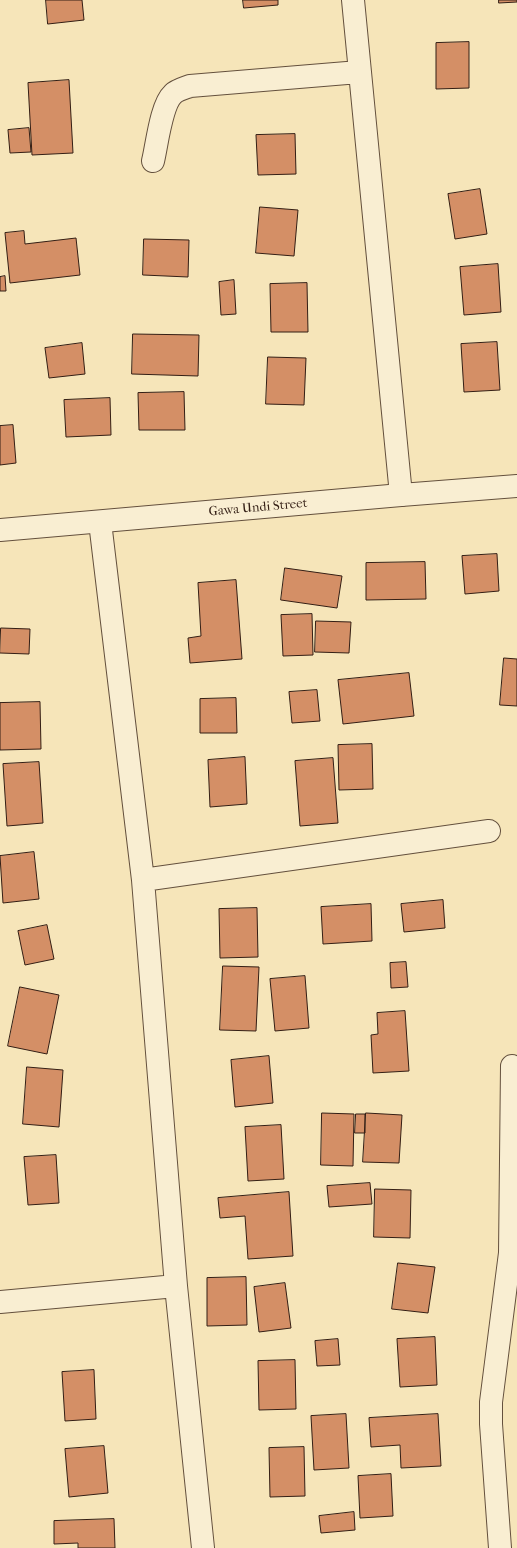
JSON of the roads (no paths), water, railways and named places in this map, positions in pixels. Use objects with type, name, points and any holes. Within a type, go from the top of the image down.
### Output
[{"type":"street","points":[[353,0],[401,495]]},
{"type":"street","points":[[153,161],[166,104],[173,94],[190,86],[359,72]]},
{"type":"street","name":"Gawa Undi Street","points":[[0,530],[517,486]]},
{"type":"street","points":[[100,522],[143,880],[176,1286],[203,1548]]},
{"type":"street","points":[[143,880],[489,831]]},
{"type":"street","points":[[500,1548],[491,1438],[491,1402],[510,1253],[512,1066]]},
{"type":"street","points":[[0,1302],[176,1286]]}]
